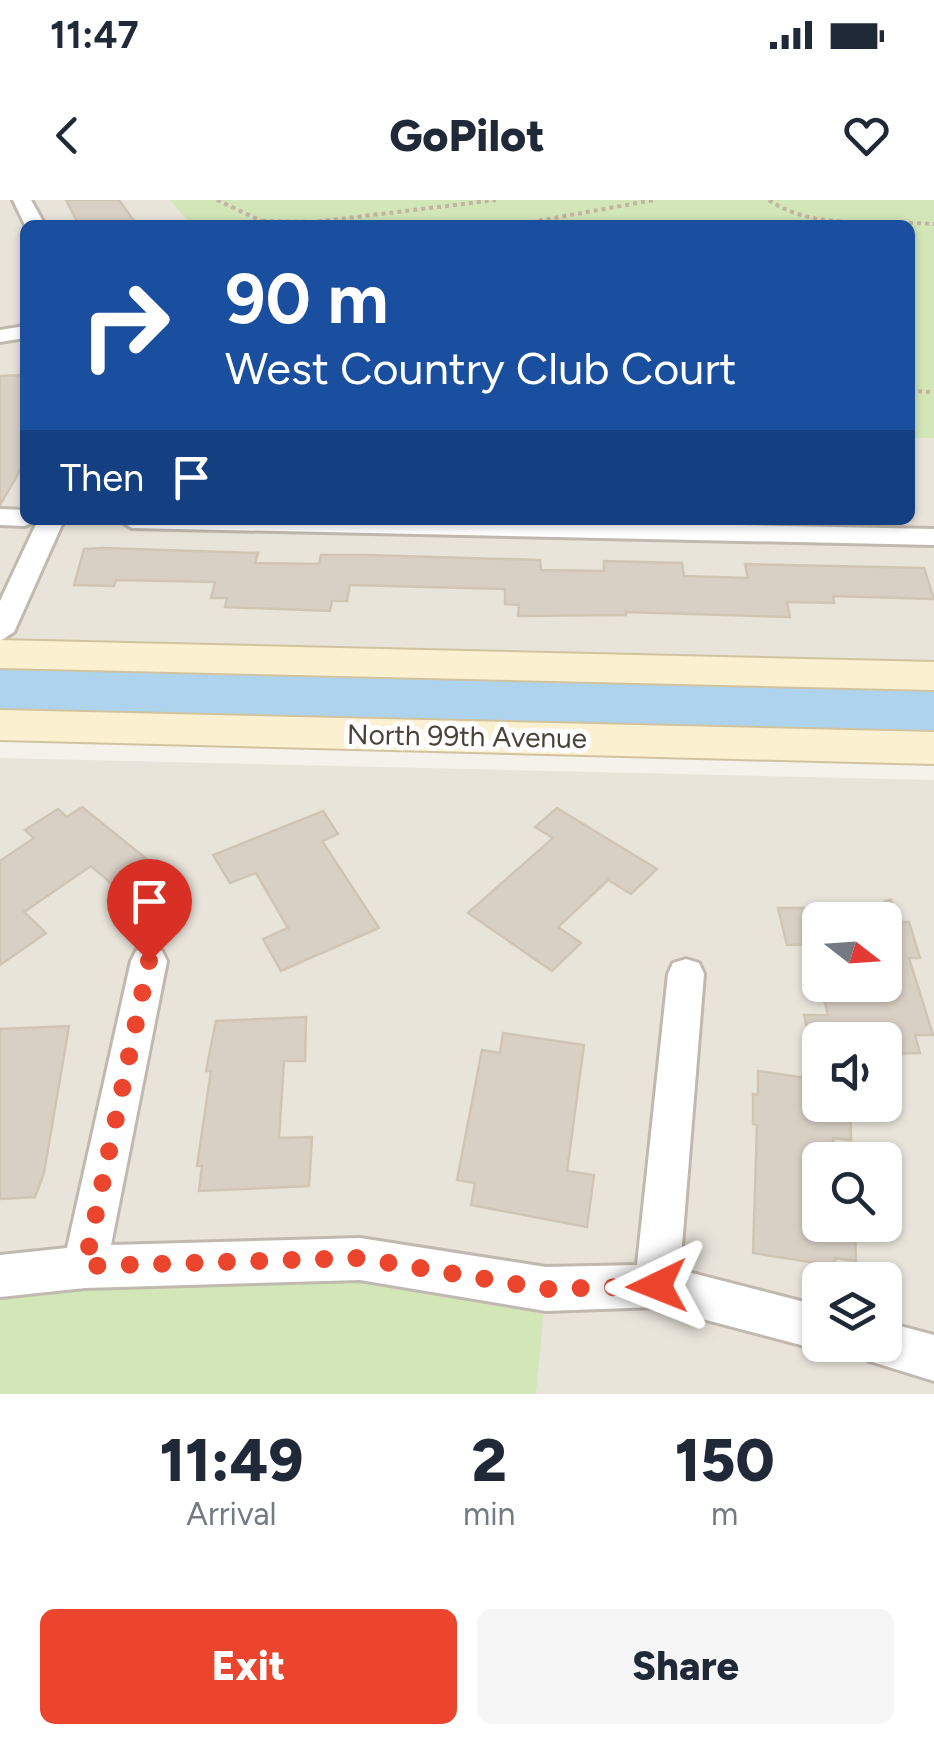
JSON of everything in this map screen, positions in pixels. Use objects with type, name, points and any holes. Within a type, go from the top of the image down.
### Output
[{"type":"main road","points":[[0,654],[934,676]]},
{"type":"main road","name":"North 99th Avenue","points":[[0,725],[934,748]]},
{"type":"street","points":[[0,632],[49,525]]},
{"type":"street","points":[[355,525],[934,538]]},
{"type":"street","points":[[85,1266],[149,961]]},
{"type":"street","points":[[657,1286],[686,974]]},
{"type":"street","points":[[0,1276],[85,1266],[360,1258],[546,1289],[657,1286],[802,1323]]},
{"type":"street","points":[[902,1350],[934,1358]]},
{"type":"path","points":[[218,200],[260,220]]},
{"type":"path","points":[[331,220],[496,200]]},
{"type":"path","points":[[542,220],[654,200]]},
{"type":"path","points":[[769,200],[782,210],[804,216],[869,220]]},
{"type":"shaded area","points":[[0,200],[934,200],[934,665],[0,643]]},
{"type":"shaded area","points":[[0,758],[934,780],[934,1394],[536,1394],[545,1289],[0,1265]]},
{"type":"green space","points":[[170,200],[934,200],[934,438],[915,438],[915,220],[187,220]]},
{"type":"green space","points":[[85,1267],[546,1289],[536,1394],[0,1394],[0,1276]]},
{"type":"water","points":[[0,667],[934,690],[934,738],[0,714]]},
{"type":"building","points":[[66,200],[119,200],[133,220],[76,220]]},
{"type":"building","points":[[20,375],[20,471],[0,505],[0,376]]},
{"type":"building","points":[[84,549],[258,553],[255,563],[319,564],[321,555],[366,555],[540,560],[541,570],[604,571],[604,561],[682,563],[684,576],[748,578],[745,564],[924,568],[934,599],[833,596],[834,603],[787,602],[790,617],[626,612],[518,616],[519,605],[505,604],[505,589],[350,585],[347,601],[332,601],[330,611],[225,607],[227,598],[211,598],[215,582],[116,580],[114,586],[74,585]]},
{"type":"building","points":[[82,807],[149,861],[113,885],[91,866],[24,912],[46,933],[0,965],[0,861],[34,838],[25,830],[58,809],[67,817]]},
{"type":"building","points":[[557,808],[657,869],[631,894],[608,880],[558,927],[581,943],[552,971],[468,913],[553,838],[535,827]]},
{"type":"building","points":[[323,811],[338,834],[322,841],[379,928],[281,971],[263,939],[288,928],[256,873],[230,883],[213,855]]},
{"type":"building","points":[[778,908],[802,908],[802,945],[787,945]]},
{"type":"building","points":[[902,922],[909,922],[920,958],[909,958],[933,1035],[915,1035],[920,1053],[902,1054],[902,1022],[806,1022],[804,1015],[828,1015],[825,1002],[902,1002]]},
{"type":"building","points":[[306,1017],[305,1061],[284,1061],[279,1138],[312,1137],[309,1186],[199,1191],[202,1166],[197,1166],[211,1071],[206,1071],[216,1021]]},
{"type":"building","points":[[69,1026],[44,1173],[35,1197],[0,1199],[0,1029]]},
{"type":"building","points":[[503,1033],[584,1045],[567,1171],[594,1175],[587,1227],[471,1205],[475,1183],[457,1180],[482,1050],[500,1053]]},
{"type":"building","points":[[758,1071],[802,1077],[802,1122],[850,1122],[851,1140],[802,1142],[802,1242],[855,1242],[856,1261],[835,1258],[835,1262],[810,1262],[753,1253],[757,1125],[753,1124],[753,1094],[758,1095]]},
{"type":"route","points":[[149,961],[85,1266],[360,1258],[546,1289],[657,1286]]}]
